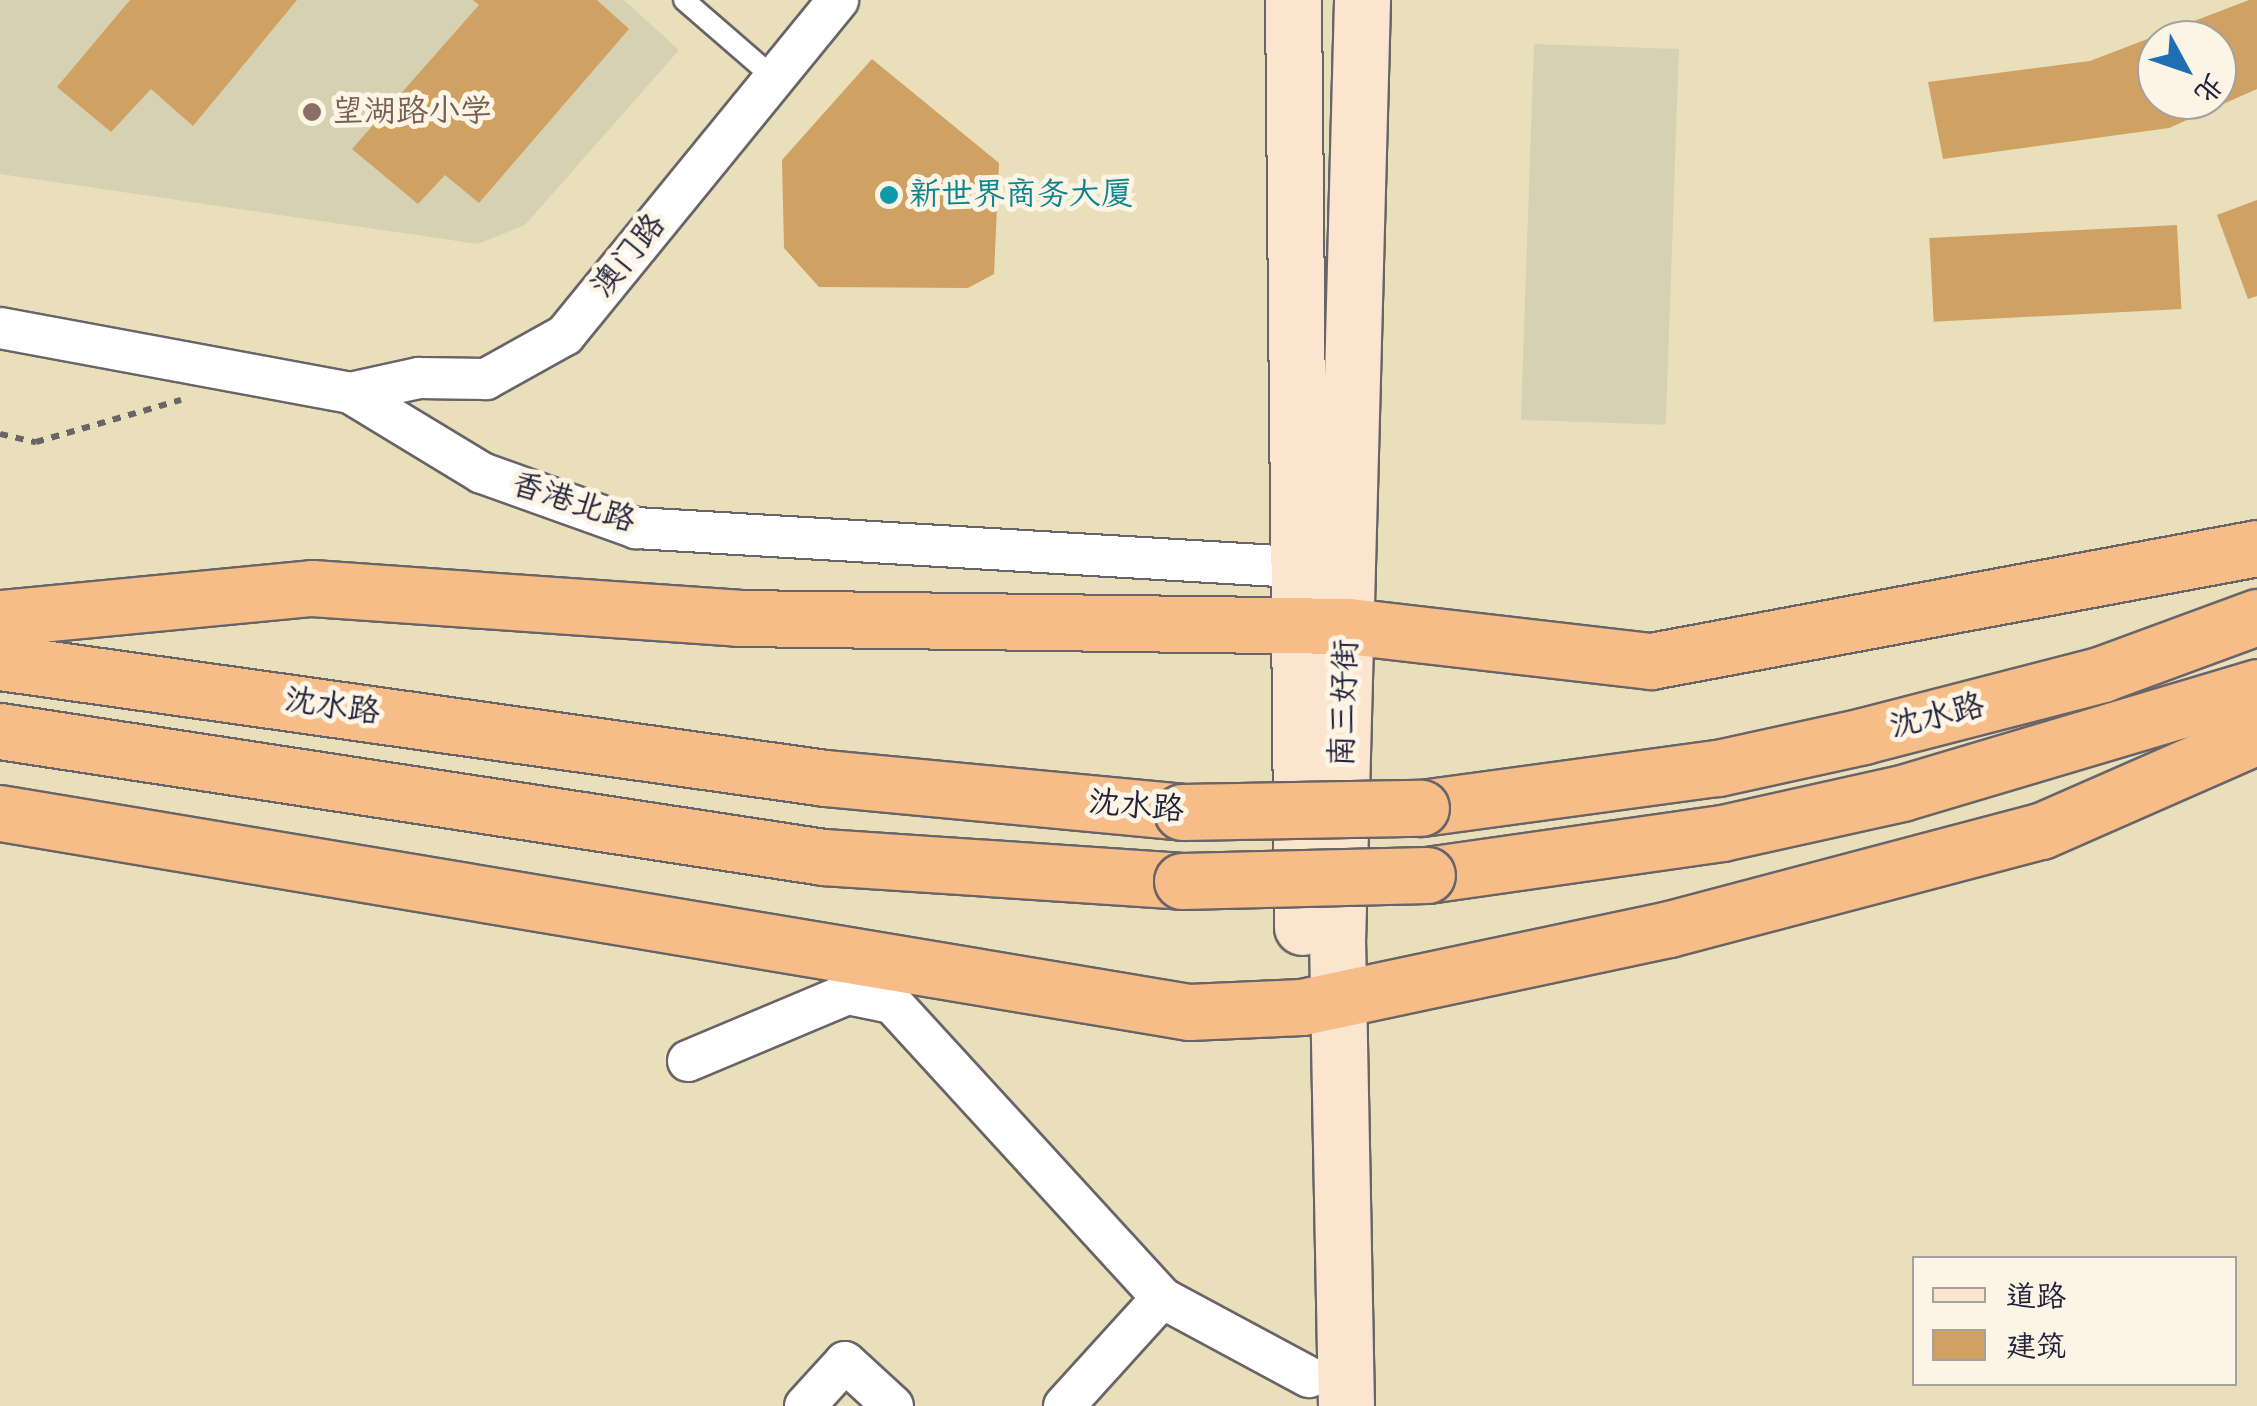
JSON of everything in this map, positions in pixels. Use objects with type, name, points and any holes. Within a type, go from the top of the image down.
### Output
[{"type":"highway","points":[[0,618],[312,588],[738,618],[1323,625],[1651,661],[2257,548]]},
{"type":"highway","name":"沈水路","points":[[0,662],[825,778],[1182,812],[1421,808],[1718,768],[1863,736],[2102,674],[2257,617]]},
{"type":"highway","name":"沈水路","points":[[0,730],[823,857],[1182,880],[1427,875],[1722,834],[2050,755],[2257,687]]},
{"type":"highway","points":[[0,814],[1189,1012],[1320,1002],[1669,929],[2041,831],[2257,736]]},
{"type":"main road","points":[[1293,0],[1294,567],[1323,625],[1322,1396]]},
{"type":"main road","name":"南三好街","points":[[1323,625],[1362,0]]},
{"type":"street","name":"澳门路","points":[[350,392],[419,378],[486,379],[564,335],[838,0]]},
{"type":"street","name":"香港北路","points":[[0,328],[227,365],[350,392],[482,473],[636,528],[1294,567]]},
{"type":"street","points":[[688,1061],[847,994],[892,1003],[1162,1298],[1322,1396]]},
{"type":"street","points":[[1064,1406],[1162,1298]]},
{"type":"street","points":[[805,1406],[845,1362],[893,1406]]},
{"type":"lane","points":[[684,0],[774,78]]},
{"type":"path","points":[[0,434],[36,442],[179,402],[227,365]]},
{"type":"shaded area","name":"望湖路小学","points":[[0,0],[624,0],[679,50],[525,225],[478,244],[0,174]]},
{"type":"shaded area","points":[[1534,44],[1679,49],[1666,425],[1521,420]]},
{"type":"building","points":[[130,0],[297,0],[193,126],[151,89],[111,132],[57,87]]},
{"type":"building","points":[[473,0],[597,0],[629,29],[479,203],[445,175],[418,204],[352,149],[479,5]]},
{"type":"building","points":[[2257,0],[2257,89],[2237,98],[2237,20],[2197,20]]},
{"type":"building","points":[[2137,43],[2137,120],[2187,120],[2169,128],[1943,159],[1928,82],[2090,61]]},
{"type":"building","name":"新世界商务大厦","points":[[872,59],[999,163],[994,274],[968,288],[819,287],[784,248],[782,160]]},
{"type":"building","points":[[2257,200],[2257,296],[2248,299],[2217,215]]},
{"type":"building","points":[[2177,225],[2181,309],[1934,322],[1929,238]]},
{"type":"place","name":"望湖路小学","points":[[312,112]]},
{"type":"place","name":"新世界商务大厦","points":[[889,195]]}]
